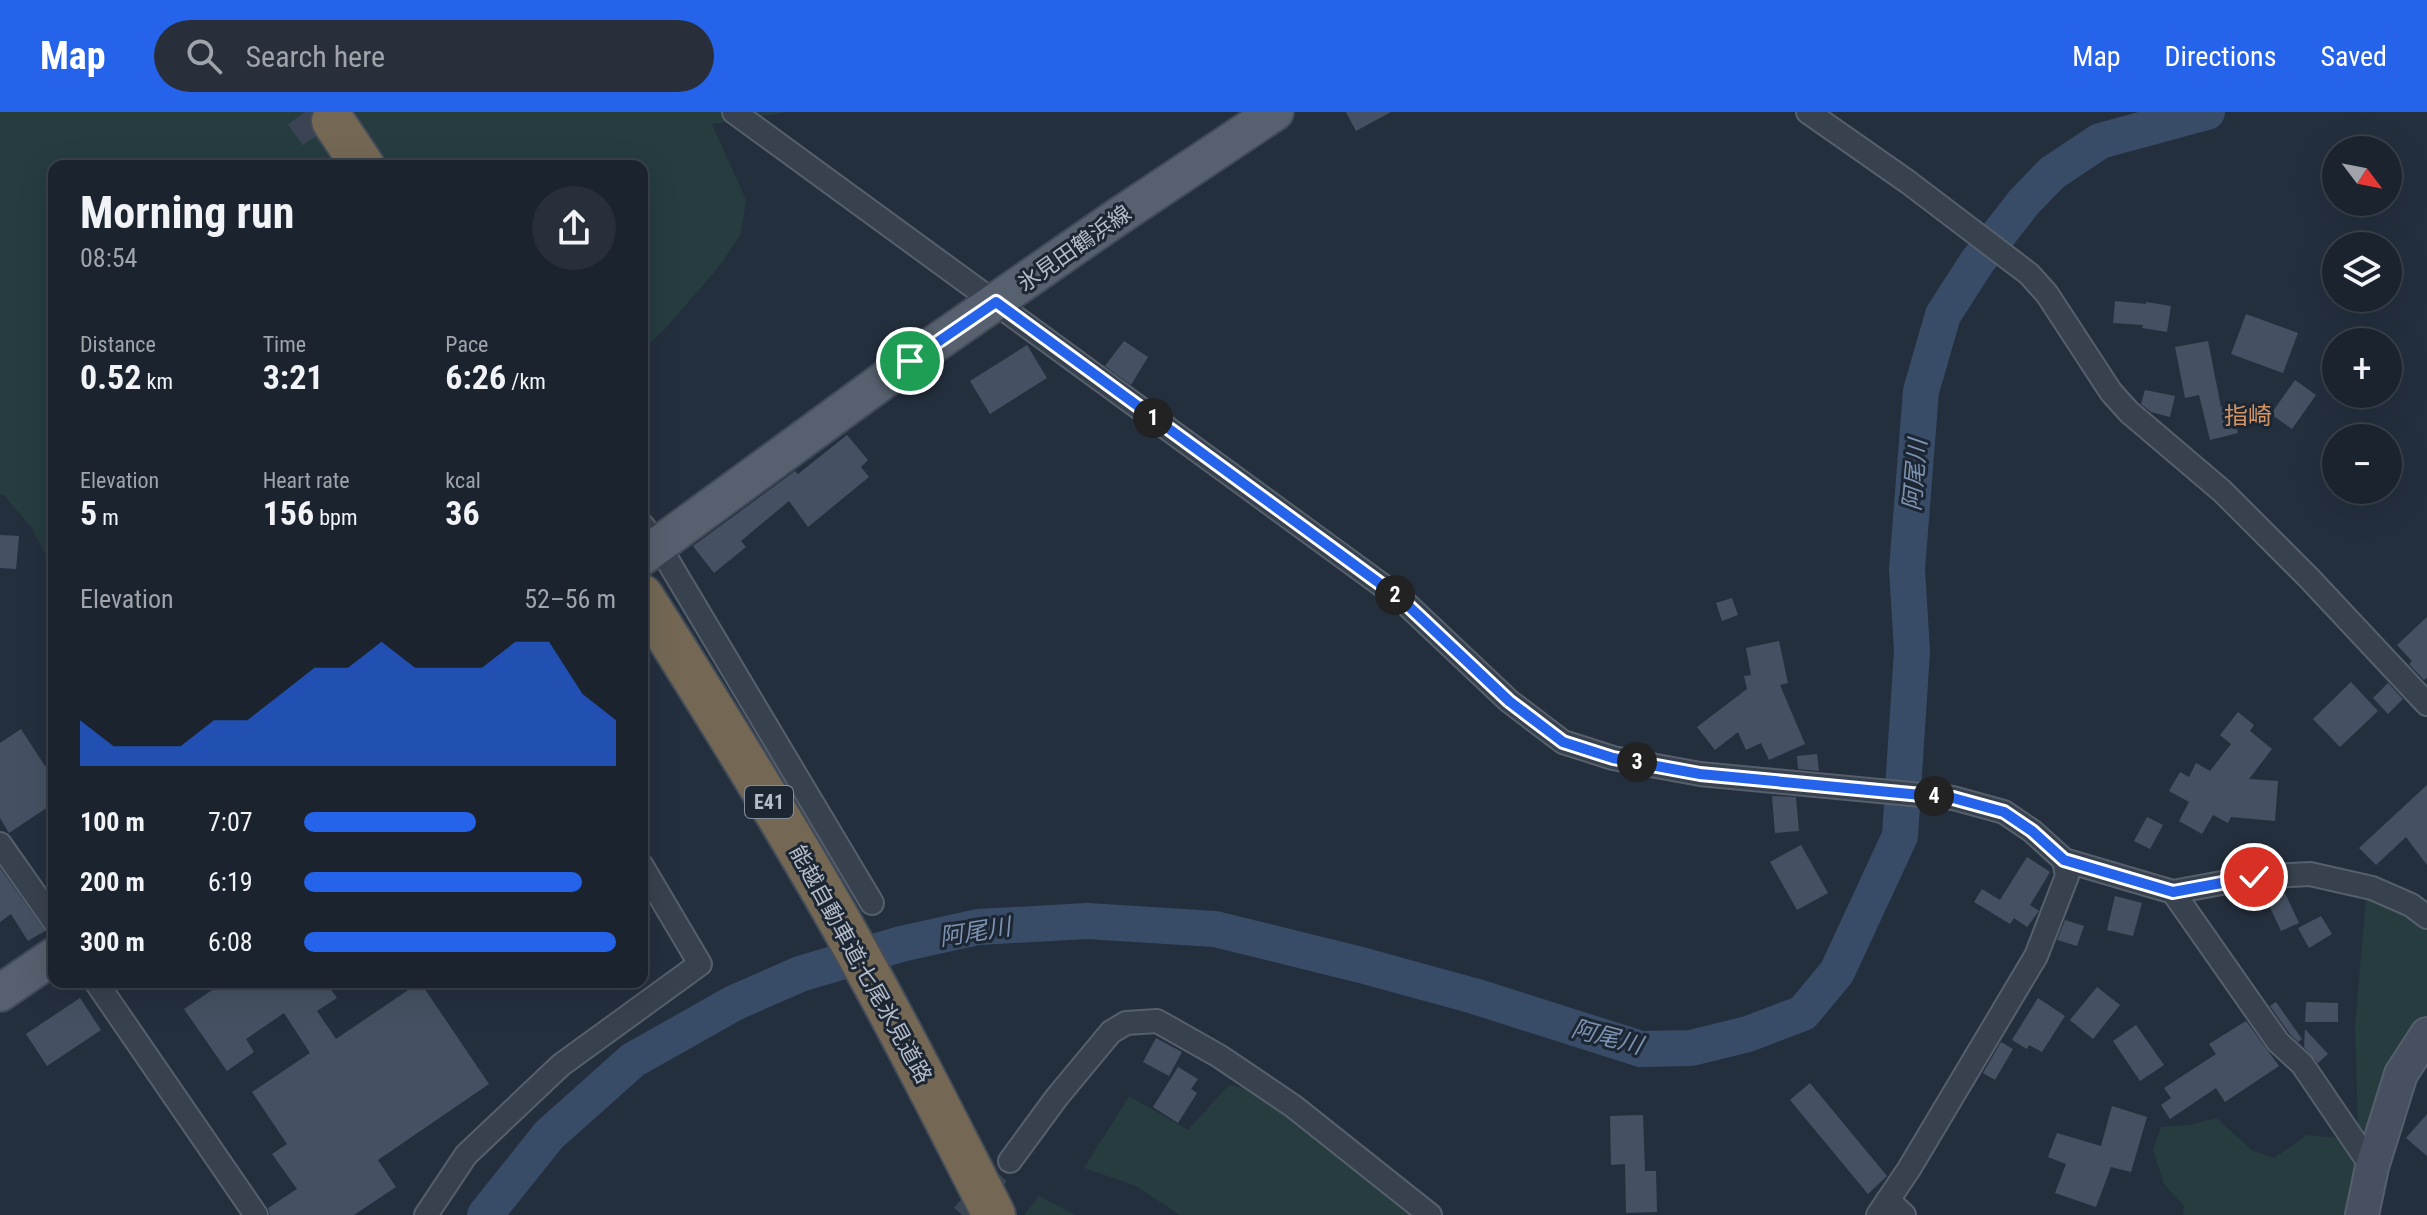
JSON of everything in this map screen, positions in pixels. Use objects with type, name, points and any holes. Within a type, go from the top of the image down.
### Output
[{"type":"highway","points":[[332,140],[356,160]]},
{"type":"highway","name":"能越自動車道;七尾氷見道路","points":[[648,606],[823,892],[979,1215]]},
{"type":"highway","name":"能越自動車道;七尾氷見道路","points":[[648,631],[883,1015],[994,1215]]},
{"type":"main road","name":"氷見田鶴浜線","points":[[648,543],[1116,218],[1275,112]]},
{"type":"main road","points":[[0,993],[48,960]]},
{"type":"street","points":[[734,112],[1401,599],[1509,701],[1563,742],[1613,758],[1700,774],[1953,798],[2004,812],[2032,831],[2064,860],[2173,892],[2254,877],[2310,874],[2372,888],[2411,905],[2427,917]]},
{"type":"street","points":[[1808,112],[1908,182],[2029,274],[2047,294],[2111,392],[2129,412],[2222,491],[2427,704]]},
{"type":"street","points":[[648,543],[872,903]]},
{"type":"street","points":[[0,844],[48,912]]},
{"type":"street","points":[[1890,1210],[1909,1169],[2036,956],[2067,876],[2064,860]]},
{"type":"street","points":[[426,1215],[466,1155],[561,1065],[700,964],[648,876]]},
{"type":"street","points":[[2173,892],[2278,1042],[2302,1064],[2372,1167]]},
{"type":"street","points":[[100,988],[256,1215]]},
{"type":"street","points":[[1010,1161],[1057,1097],[1111,1032],[1126,1023],[1157,1021],[1219,1056],[1293,1106],[1430,1215]]},
{"type":"street","points":[[2362,1215],[2372,1167],[2401,1074],[2427,1034]]},
{"type":"green space","points":[[0,112],[789,112],[712,124],[746,200],[741,234],[721,264],[648,344],[648,160],[48,160],[48,558],[31,527],[3,494],[0,495]]},
{"type":"green space","points":[[2366,898],[2417,917],[2427,925],[2427,1017],[2399,1051],[2365,1143],[2358,1132],[2355,1026]]},
{"type":"green space","points":[[1229,1085],[1256,1091],[1412,1215],[1180,1215],[1136,1186],[1084,1168],[1129,1096],[1188,1130]]},
{"type":"green space","points":[[2217,1118],[2251,1150],[2274,1158],[2307,1135],[2338,1138],[2358,1163],[2349,1215],[2183,1215],[2184,1206],[2164,1184],[2153,1149],[2161,1127],[2189,1125]]},
{"type":"green space","points":[[1039,1196],[1075,1215],[1024,1215]]},
{"type":"building","points":[[1346,112],[1391,112],[1356,131]]},
{"type":"building","points":[[2115,301],[2171,306],[2167,332],[2142,328],[2143,325],[2113,323]]},
{"type":"building","points":[[2246,314],[2298,333],[2283,373],[2231,354]]},
{"type":"building","points":[[1124,341],[1148,357],[1131,385],[1105,366]]},
{"type":"building","points":[[2208,341],[2221,407],[2231,405],[2238,433],[2210,440],[2199,395],[2185,398],[2175,347]]},
{"type":"building","points":[[1027,345],[1047,378],[990,414],[970,381]]},
{"type":"building","points":[[2295,380],[2316,395],[2292,429],[2271,414]]},
{"type":"building","points":[[2145,390],[2175,396],[2170,417],[2151,412],[2141,404]]},
{"type":"building","points":[[847,435],[868,460],[861,467],[869,477],[808,527],[789,501],[741,541],[746,547],[714,573],[693,546],[795,471],[798,474]]},
{"type":"building","points":[[0,535],[19,536],[16,569],[0,568]]},
{"type":"building","points":[[1732,598],[1738,615],[1722,621],[1716,603]]},
{"type":"building","points":[[2427,617],[2427,678],[2424,680],[2397,645]]},
{"type":"building","points":[[1779,641],[1788,683],[1780,685],[1805,744],[1769,760],[1761,743],[1746,750],[1738,732],[1715,750],[1697,727],[1747,689],[1744,676],[1751,675],[1746,648]]},
{"type":"building","points":[[2351,682],[2378,711],[2340,747],[2313,719]]},
{"type":"building","points":[[2388,683],[2403,699],[2388,714],[2373,698]]},
{"type":"building","points":[[2238,712],[2254,725],[2250,731],[2272,749],[2249,779],[2278,781],[2275,821],[2231,817],[2228,823],[2213,815],[2202,834],[2179,821],[2189,802],[2169,791],[2180,772],[2189,777],[2196,763],[2210,771],[2231,744],[2220,735]]},
{"type":"building","points":[[21,729],[45,766],[48,764],[48,807],[9,833],[0,818],[0,743]]},
{"type":"building","points":[[1817,754],[1819,771],[1798,769],[1797,756]]},
{"type":"building","points":[[2427,785],[2427,865],[2406,837],[2376,865],[2359,848]]},
{"type":"building","points":[[1772,796],[1796,797],[1799,831],[1775,833]]},
{"type":"building","points":[[2147,817],[2163,825],[2150,849],[2134,841]]},
{"type":"building","points":[[1801,845],[1828,893],[1797,910],[1770,862]]},
{"type":"building","points":[[2027,857],[2050,872],[2030,905],[2039,911],[2027,927],[2014,918],[2010,924],[1974,902],[1982,889],[2000,900]]},
{"type":"building","points":[[0,868],[45,931],[28,941],[11,914],[0,922]]},
{"type":"building","points":[[2285,893],[2299,923],[2281,931],[2267,901]]},
{"type":"building","points":[[2115,896],[2142,903],[2133,936],[2107,930]]},
{"type":"building","points":[[2321,916],[2332,934],[2309,948],[2298,928]]},
{"type":"building","points":[[2065,920],[2084,926],[2077,946],[2057,940]]},
{"type":"building","points":[[2097,987],[2120,1005],[2093,1039],[2070,1020]]},
{"type":"building","points":[[215,988],[330,988],[337,998],[317,1011],[336,1039],[411,988],[424,988],[489,1084],[378,1160],[396,1187],[354,1215],[270,1215],[268,1208],[297,1189],[272,1154],[287,1144],[252,1092],[310,1053],[284,1013],[246,1039],[254,1052],[227,1071],[184,1009]]},
{"type":"building","points":[[80,998],[101,1030],[47,1066],[26,1034]]},
{"type":"building","points":[[2038,998],[2065,1016],[2042,1052],[2029,1045],[2027,1049],[2012,1040]]},
{"type":"building","points":[[2276,1002],[2302,1039],[2298,1042],[2270,1006]]},
{"type":"building","points":[[2306,1002],[2338,1003],[2338,1022],[2305,1022]]},
{"type":"building","points":[[2246,1021],[2279,1066],[2225,1102],[2216,1088],[2170,1119],[2161,1105],[2171,1098],[2164,1088],[2216,1054],[2209,1044]]},
{"type":"building","points":[[2136,1025],[2164,1065],[2140,1081],[2113,1041]]},
{"type":"building","points":[[2305,1029],[2328,1054],[2318,1063],[2304,1047]]},
{"type":"building","points":[[1156,1038],[1182,1052],[1169,1076],[1143,1062]]},
{"type":"building","points":[[2001,1042],[2013,1049],[1995,1080],[1983,1073]]},
{"type":"building","points":[[1178,1067],[1198,1079],[1191,1089],[1197,1093],[1178,1123],[1153,1107]]},
{"type":"building","points":[[1810,1083],[1887,1176],[1868,1194],[1790,1100]]},
{"type":"building","points":[[2112,1106],[2147,1117],[2131,1172],[2111,1167],[2096,1207],[2055,1193],[2066,1164],[2048,1157],[2057,1133],[2101,1146]]},
{"type":"building","points":[[2427,1114],[2427,1156],[2406,1138]]},
{"type":"building","points":[[1643,1115],[1645,1171],[1656,1171],[1657,1212],[1626,1213],[1625,1164],[1611,1165],[1610,1116]]},
{"type":"waterway","name":"阿尾川","points":[[485,1215],[549,1135],[633,1060],[734,1003],[800,974],[901,944],[978,927],[1087,921],[1215,929],[1474,996],[1641,1049],[1691,1048],[1748,1034],[1803,1013],[1837,972],[1900,836],[1912,651],[1907,569],[1921,391],[1943,315],[1977,262],[2024,202],[2052,173],[2100,141],[2207,112]]},
{"type":"tunnel","points":[[305,112],[320,133]]},
{"type":"tunnel","points":[[962,1215],[1010,1161]]},
{"type":"district","name":"指崎","points":[[2248,416]]},
{"type":"route","points":[[910,361],[996,302],[1401,599],[1509,701],[1563,742],[1613,758],[1700,774],[1953,798],[1976,803],[2004,812],[2032,831],[2064,860],[2173,892],[2254,877]]}]
